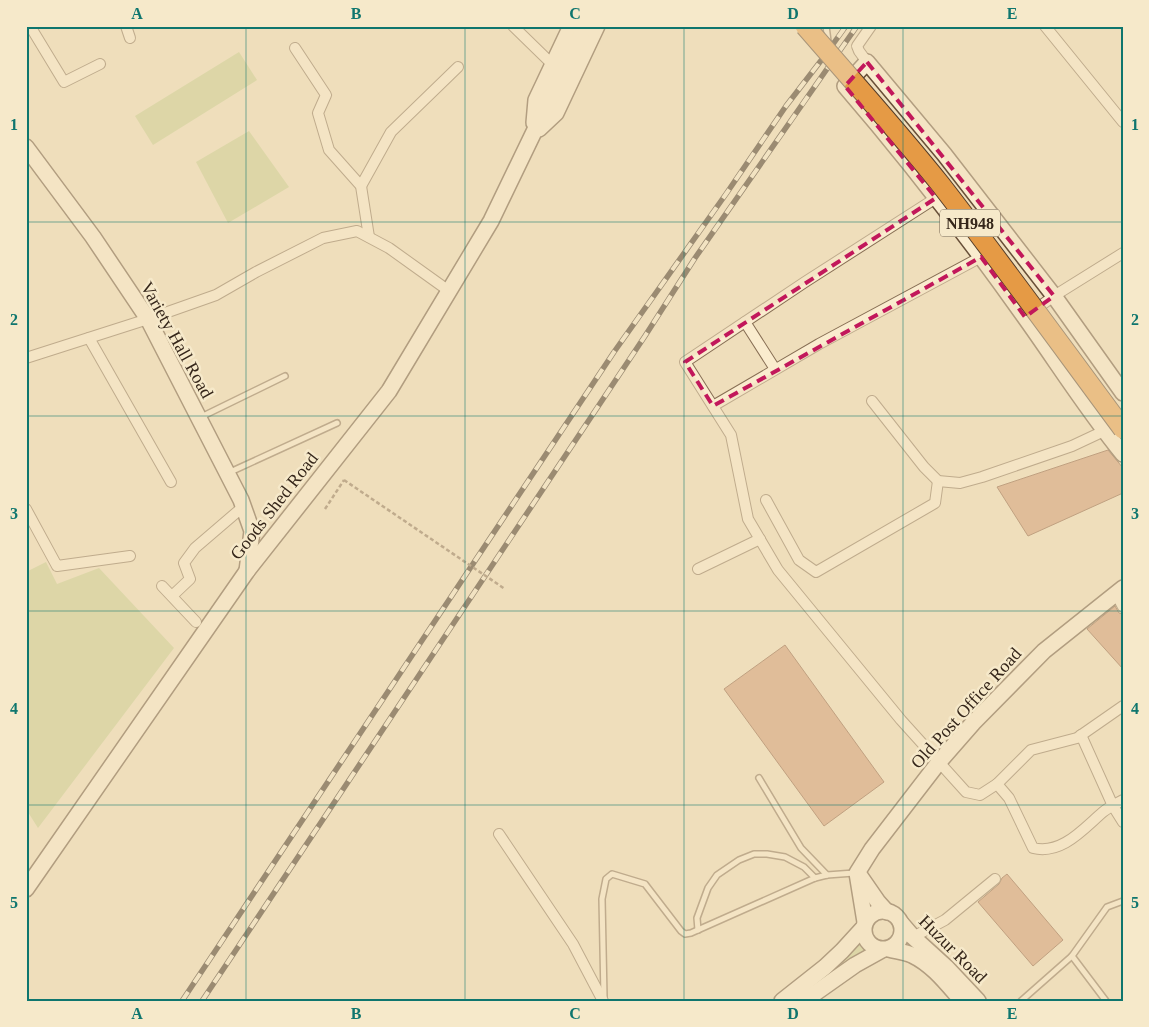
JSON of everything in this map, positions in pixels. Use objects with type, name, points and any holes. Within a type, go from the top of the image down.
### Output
[{"type":"highway","name":"NH948","points":[[805,26],[884,116],[940,185],[1123,429]]},
{"type":"highway","name":"NH948","points":[[824,34],[898,115],[958,187],[1123,409]]},
{"type":"main road","points":[[532,135],[536,100],[571,26]]},
{"type":"main road","name":"Goods Shed Road","points":[[26,889],[247,571],[389,391],[491,221],[585,26]]},
{"type":"main road","points":[[532,135],[556,113],[597,26]]},
{"type":"main road","points":[[1123,392],[1054,296],[944,154],[867,62],[845,86],[874,120],[981,257],[1104,431],[1123,454]]},
{"type":"main road","name":"Variety Hall Road","points":[[26,146],[94,237],[148,319],[244,506],[252,531],[247,571]]},
{"type":"main road","points":[[1027,289],[1040,306]]},
{"type":"main road","name":"Old Post Office Road","points":[[857,873],[872,849],[939,762],[973,723],[1044,651],[1120,597]]},
{"type":"main road","points":[[857,873],[887,912]]},
{"type":"main road","points":[[857,873],[866,940],[870,946],[886,949]]},
{"type":"main road","points":[[782,1001],[826,967],[874,913],[880,911],[887,912],[897,918],[901,923],[902,930],[899,942],[855,965],[809,999]]},
{"type":"main road","name":"Huzur Road","points":[[901,923],[978,1001]]},
{"type":"main road","name":"Huzur Road","points":[[886,949],[911,955],[926,964],[962,1001]]},
{"type":"street","points":[[30,26],[64,82],[100,64]]},
{"type":"street","points":[[126,26],[130,38]]},
{"type":"street","points":[[513,26],[553,65]]},
{"type":"street","points":[[867,62],[857,46],[871,26]]},
{"type":"street","points":[[1046,26],[1123,122]]},
{"type":"street","points":[[295,48],[326,95],[318,113],[330,150],[361,186],[369,237]]},
{"type":"street","points":[[361,186],[391,132],[458,67]]},
{"type":"street","points":[[936,198],[805,282],[686,362],[731,435],[748,519],[778,570],[901,720],[966,792],[980,795],[997,784],[1031,750],[1077,738],[1123,706]]},
{"type":"street","points":[[27,356],[148,319],[216,294],[323,238],[357,231],[389,248],[449,291]]},
{"type":"street","points":[[1025,317],[1123,252]]},
{"type":"street","points":[[713,406],[819,344],[981,257]]},
{"type":"street","points":[[745,322],[776,369]]},
{"type":"street","points":[[89,338],[171,482]]},
{"type":"street","points":[[872,401],[924,467],[938,481],[960,483],[982,477],[1072,446],[1104,431]]},
{"type":"street","points":[[766,500],[799,560],[816,572],[935,504],[938,481]]},
{"type":"street","points":[[172,596],[190,579],[184,563],[195,548],[244,506]]},
{"type":"street","points":[[26,508],[57,566],[130,556]]},
{"type":"street","points":[[698,569],[760,539]]},
{"type":"street","points":[[162,586],[196,622]]},
{"type":"street","points":[[1081,736],[1113,806],[1123,822]]},
{"type":"street","points":[[997,784],[1009,798],[1033,848],[1040,850],[1061,846],[1085,830],[1104,811],[1123,800]]},
{"type":"street","points":[[499,834],[573,944],[604,1001]]},
{"type":"street","points":[[913,937],[945,920],[995,879]]},
{"type":"lane","points":[[824,34],[826,26]]},
{"type":"lane","points":[[199,418],[285,376]]},
{"type":"lane","points":[[228,474],[337,423]]},
{"type":"lane","points":[[758,778],[801,848],[827,875]]},
{"type":"lane","points":[[698,930],[697,918],[708,888],[716,875],[739,860],[754,854],[785,857],[804,867],[815,878]]},
{"type":"lane","points":[[604,1001],[602,899],[606,879],[612,874],[645,884],[685,934],[692,933],[815,878],[827,875],[857,873]]},
{"type":"lane","points":[[1021,1001],[1072,956],[1107,907],[1123,901]]},
{"type":"lane","points":[[1072,956],[1106,1001]]},
{"type":"path","points":[[325,509],[344,480],[506,589]]},
{"type":"highlighted area","points":[[867,62],[1054,296],[1025,317],[981,257],[713,406],[685,362],[936,198],[845,86]]},
{"type":"green space","points":[[239,52],[257,80],[153,145],[135,116]]},
{"type":"green space","points":[[249,131],[289,187],[228,223],[196,162]]},
{"type":"green space","points":[[46,562],[57,584],[99,568],[174,648],[38,828],[26,809],[26,572]]},
{"type":"green space","points":[[862,939],[872,950],[839,966]]},
{"type":"building","points":[[1108,450],[1123,468],[1123,493],[1028,536],[997,487]]},
{"type":"building","points":[[1115,606],[1119,613],[1123,614],[1123,669],[1087,629]]},
{"type":"building","points":[[785,645],[884,782],[824,826],[724,689]]},
{"type":"building","points":[[1007,874],[1063,940],[1033,966],[978,902],[999,884]]},
{"type":"railway","points":[[182,1001],[614,352],[786,106],[846,26]]},
{"type":"railway","points":[[202,1001],[695,258],[857,26]]}]
